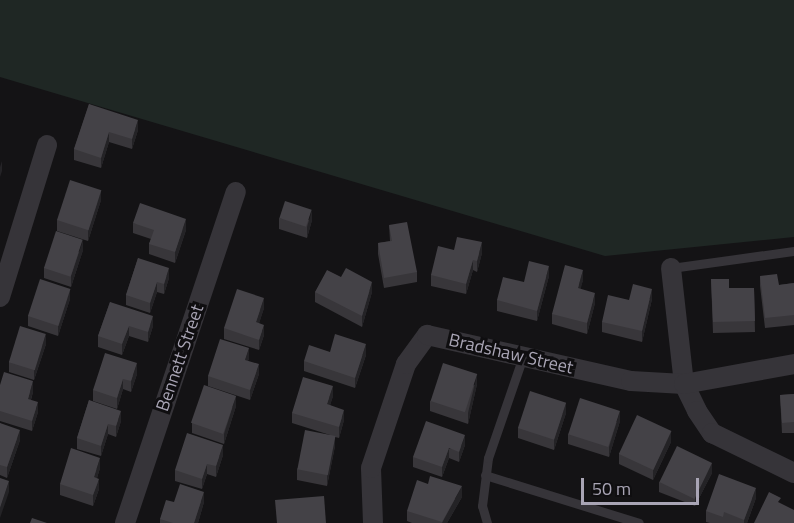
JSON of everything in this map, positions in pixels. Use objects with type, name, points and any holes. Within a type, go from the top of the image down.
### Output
[{"type":"street","points":[[0,297],[48,145]]},
{"type":"street","name":"Bennett Street","points":[[125,523],[236,192]]},
{"type":"street","points":[[670,268],[684,384],[712,433],[794,473]]},
{"type":"street","name":"Bradshaw Street","points":[[373,523],[371,468],[418,340],[427,334],[522,359],[631,381],[684,384],[794,364]]},
{"type":"lane","points":[[670,268],[794,251]]},
{"type":"lane","points":[[487,523],[482,506],[485,475],[522,359]]},
{"type":"lane","points":[[485,475],[639,523]]},
{"type":"shaded area","points":[[0,0],[794,0],[794,237],[605,256],[0,77]]},
{"type":"building","points":[[89,104],[138,120],[132,139],[109,132],[101,158],[74,149]]},
{"type":"building","points":[[70,180],[101,190],[88,230],[57,220]]},
{"type":"building","points":[[285,201],[312,210],[306,227],[279,218]]},
{"type":"building","points":[[140,203],[186,219],[175,252],[149,244],[154,230],[133,223]]},
{"type":"building","points":[[407,222],[417,272],[384,278],[378,243],[392,241],[389,225]]},
{"type":"building","points":[[56,231],[83,240],[71,277],[44,268]]},
{"type":"building","points":[[457,237],[482,242],[477,261],[473,260],[466,284],[431,275],[438,246],[454,250]]},
{"type":"building","points":[[138,258],[169,268],[164,284],[157,282],[150,303],[126,295]]},
{"type":"building","points":[[529,261],[549,266],[537,311],[497,300],[503,277],[524,282]]},
{"type":"building","points":[[565,265],[583,270],[578,288],[595,293],[587,323],[552,314]]},
{"type":"building","points":[[346,268],[372,282],[362,316],[315,292],[327,270],[341,277]]},
{"type":"building","points":[[777,274],[779,285],[794,283],[794,315],[765,318],[760,276]]},
{"type":"building","points":[[40,279],[70,289],[58,326],[28,316]]},
{"type":"building","points":[[711,279],[729,279],[729,288],[754,288],[755,321],[713,322]]},
{"type":"building","points":[[633,284],[652,289],[642,331],[602,322],[608,295],[629,300]]},
{"type":"building","points":[[237,289],[264,298],[256,322],[264,325],[259,340],[224,328]]},
{"type":"building","points":[[110,302],[153,316],[148,332],[129,326],[122,344],[98,336]]},
{"type":"building","points":[[20,326],[46,334],[35,370],[9,362]]},
{"type":"building","points":[[335,334],[366,344],[355,378],[304,361],[309,345],[330,352]]},
{"type":"building","points":[[220,339],[249,348],[245,360],[259,364],[250,390],[208,376]]},
{"type":"building","points":[[105,353],[137,363],[131,381],[123,379],[117,398],[93,390]]},
{"type":"building","points":[[443,363],[477,374],[465,412],[431,401]]},
{"type":"building","points":[[4,372],[33,381],[28,399],[38,402],[32,421],[0,411],[0,385]]},
{"type":"building","points":[[303,377],[333,386],[327,404],[344,410],[339,427],[292,413]]},
{"type":"building","points":[[204,385],[236,396],[223,434],[191,423]]},
{"type":"building","points":[[530,391],[566,403],[554,440],[518,428]]},
{"type":"building","points":[[794,394],[794,422],[782,423],[780,395]]},
{"type":"building","points":[[580,398],[620,411],[608,447],[568,434]]},
{"type":"building","points":[[89,400],[121,411],[116,426],[108,424],[101,446],[77,438]]},
{"type":"building","points":[[637,415],[671,431],[653,470],[619,454]]},
{"type":"building","points":[[426,421],[465,435],[459,452],[449,448],[442,467],[413,457]]},
{"type":"building","points":[[0,423],[20,430],[7,467],[0,465]]},
{"type":"building","points":[[305,430],[335,436],[328,475],[297,469]]},
{"type":"building","points":[[187,433],[223,445],[216,466],[207,464],[202,479],[175,470]]},
{"type":"building","points":[[677,446],[712,463],[695,499],[659,482]]},
{"type":"building","points":[[71,448],[100,458],[94,477],[99,479],[93,495],[60,484]]},
{"type":"building","points":[[719,474],[756,488],[744,520],[724,512],[723,517],[706,511]]},
{"type":"building","points":[[430,476],[462,486],[442,522],[407,511],[417,480],[428,484]]},
{"type":"building","points":[[0,478],[9,481],[0,508]]},
{"type":"building","points":[[180,484],[204,492],[194,523],[173,523],[160,519],[166,500],[174,502]]},
{"type":"building","points":[[769,492],[781,498],[778,502],[794,510],[794,523],[754,523]]},
{"type":"building","points":[[324,496],[326,523],[277,523],[275,500]]},
{"type":"building","points":[[32,518],[47,523],[30,523]]}]
